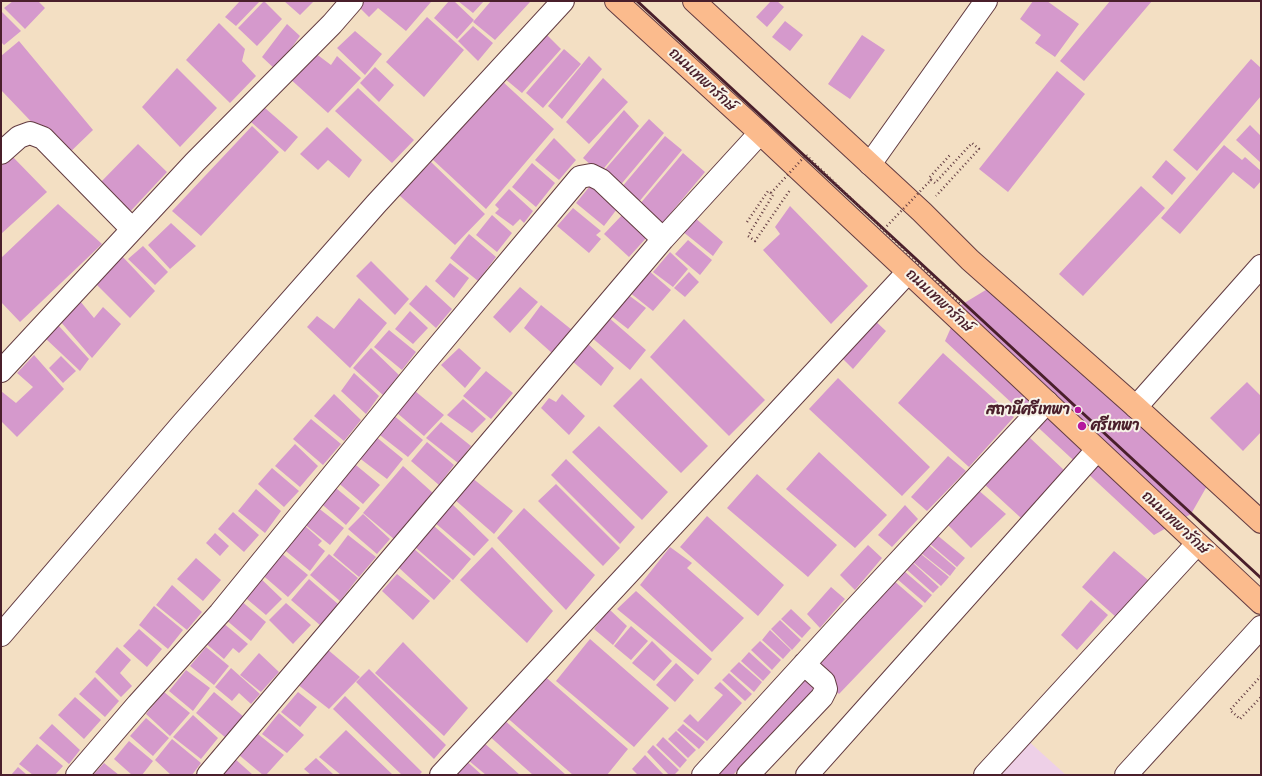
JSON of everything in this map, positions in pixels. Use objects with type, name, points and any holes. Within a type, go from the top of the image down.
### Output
[{"type":"main road","name":"ถนนเทพารักษ์","points":[[616,1],[760,133],[1261,603]]},
{"type":"main road","points":[[694,1],[922,212],[970,260],[1136,407],[1261,522]]},
{"type":"street","points":[[1,371],[195,162],[332,24],[352,1]]},
{"type":"street","points":[[1,635],[182,424],[350,234],[563,1]]},
{"type":"street","points":[[870,164],[986,1]]},
{"type":"street","points":[[1,153],[19,137],[30,133],[43,138],[132,229]]},
{"type":"street","points":[[208,775],[663,239],[760,133]]},
{"type":"street","points":[[76,775],[220,613],[420,368],[580,177],[591,175],[601,180],[663,239]]},
{"type":"street","points":[[1136,407],[1261,266]]},
{"type":"street","points":[[441,775],[908,272]]},
{"type":"street","points":[[703,775],[1047,402]]},
{"type":"street","points":[[807,775],[1097,450]]},
{"type":"street","points":[[985,775],[1197,544]]},
{"type":"street","points":[[1126,775],[1261,627]]},
{"type":"street","points":[[748,775],[822,697],[826,689],[824,682],[804,664]]},
{"type":"path","points":[[931,180],[935,183],[972,143],[978,149],[945,186]]},
{"type":"path","points":[[780,205],[755,241],[748,236],[772,194],[806,155],[961,305]]},
{"type":"path","points":[[884,229],[931,180],[929,178],[950,155]]},
{"type":"path","points":[[747,222],[768,191],[772,194]]},
{"type":"path","points":[[1261,676],[1230,710],[1240,719],[1261,697]]},
{"type":"shaded area","points":[[1025,738],[1066,775],[992,775]]},
{"type":"building","points":[[13,1],[38,1],[45,8],[25,29],[4,8]]},
{"type":"building","points":[[240,1],[260,1],[236,26],[225,17]]},
{"type":"building","points":[[264,1],[282,19],[257,46],[238,28]]},
{"type":"building","points":[[284,1],[314,1],[300,15]]},
{"type":"building","points":[[358,1],[431,2],[406,31],[378,8],[369,17],[355,3]]},
{"type":"building","points":[[449,1],[454,1],[474,20],[457,39],[434,18]]},
{"type":"building","points":[[458,1],[484,1],[473,13]]},
{"type":"building","points":[[491,1],[530,2],[495,40],[473,22]]},
{"type":"building","points":[[771,1],[777,1],[784,7],[767,27],[756,17]]},
{"type":"building","points":[[1033,1],[1047,1],[1079,24],[1055,57],[1035,43],[1041,35],[1020,19]]},
{"type":"building","points":[[1110,1],[1152,1],[1084,81],[1060,61]]},
{"type":"building","points":[[1,11],[21,31],[4,45],[1,42]]},
{"type":"building","points":[[427,17],[464,50],[424,97],[386,62]]},
{"type":"building","points":[[785,21],[803,35],[790,51],[772,37]]},
{"type":"building","points":[[219,23],[245,49],[242,61],[256,76],[230,103],[186,60]]},
{"type":"building","points":[[287,24],[300,36],[276,70],[262,57]]},
{"type":"building","points":[[473,26],[493,43],[478,61],[458,41]]},
{"type":"building","points":[[355,31],[382,54],[365,75],[337,48]]},
{"type":"building","points":[[545,33],[561,49],[522,93],[504,78]]},
{"type":"building","points":[[862,35],[885,50],[850,99],[828,84]]},
{"type":"building","points":[[19,41],[93,130],[65,157],[1,90],[1,56]]},
{"type":"building","points":[[564,49],[581,64],[543,108],[526,93]]},
{"type":"building","points":[[311,50],[331,65],[337,56],[361,78],[328,113],[288,77]]},
{"type":"building","points":[[589,56],[602,69],[562,119],[548,106]]},
{"type":"building","points":[[1251,59],[1261,68],[1261,96],[1197,171],[1173,150]]},
{"type":"building","points":[[375,67],[394,85],[379,102],[360,83]]},
{"type":"building","points":[[177,68],[217,108],[180,147],[142,107]]},
{"type":"building","points":[[1057,71],[1085,94],[1008,192],[979,169]]},
{"type":"building","points":[[603,78],[628,102],[589,144],[566,122]]},
{"type":"building","points":[[502,81],[554,129],[486,209],[431,158]]},
{"type":"building","points":[[358,88],[414,140],[392,163],[335,111]]},
{"type":"building","points":[[265,108],[298,137],[285,152],[251,122]]},
{"type":"building","points":[[624,110],[639,126],[600,173],[583,158]]},
{"type":"building","points":[[649,119],[664,133],[618,188],[601,174]]},
{"type":"building","points":[[1250,125],[1261,136],[1261,163],[1236,140]]},
{"type":"building","points":[[252,126],[279,152],[201,236],[172,211]]},
{"type":"building","points":[[327,127],[362,160],[349,178],[328,160],[318,170],[300,154]]},
{"type":"building","points":[[665,136],[682,150],[638,203],[621,188]]},
{"type":"building","points":[[554,138],[576,160],[559,180],[535,160]]},
{"type":"building","points":[[138,144],[167,172],[127,215],[98,185]]},
{"type":"building","points":[[1224,145],[1242,160],[1245,157],[1261,171],[1261,181],[1254,189],[1233,172],[1180,234],[1161,218]]},
{"type":"building","points":[[683,153],[705,172],[660,226],[639,205]]},
{"type":"building","points":[[12,156],[47,192],[1,234],[1,166]]},
{"type":"building","points":[[1166,160],[1186,178],[1172,195],[1152,177]]},
{"type":"building","points":[[431,162],[485,214],[455,245],[399,195]]},
{"type":"building","points":[[532,163],[555,183],[536,207],[512,187]]},
{"type":"building","points":[[590,186],[617,209],[604,226],[576,203]]},
{"type":"building","points":[[1141,186],[1165,208],[1083,296],[1059,274]]},
{"type":"building","points":[[509,189],[533,211],[524,223],[520,219],[513,226],[495,213],[499,209],[495,205]]},
{"type":"building","points":[[58,204],[102,244],[20,322],[1,302],[1,258]]},
{"type":"building","points":[[790,206],[868,286],[831,324],[763,250],[780,234],[775,227]]},
{"type":"building","points":[[573,208],[601,231],[596,235],[601,239],[589,253],[557,226]]},
{"type":"building","points":[[624,213],[648,236],[629,257],[604,234]]},
{"type":"building","points":[[492,215],[512,233],[497,252],[476,235]]},
{"type":"building","points":[[694,217],[723,242],[713,256],[682,231]]},
{"type":"building","points":[[171,223],[196,246],[170,269],[148,245]]},
{"type":"building","points":[[469,234],[496,257],[478,281],[450,258]]},
{"type":"building","points":[[688,240],[712,260],[700,275],[675,254]]},
{"type":"building","points":[[143,246],[168,272],[155,285],[128,259]]},
{"type":"building","points":[[670,252],[688,269],[673,287],[653,272]]},
{"type":"building","points":[[121,255],[155,291],[130,318],[95,283]]},
{"type":"building","points":[[371,261],[409,299],[395,315],[356,276]]},
{"type":"building","points":[[450,263],[469,278],[454,298],[435,281]]},
{"type":"building","points":[[647,269],[671,290],[653,311],[629,292]]},
{"type":"building","points":[[689,272],[699,282],[685,297],[674,288]]},
{"type":"building","name":"สถานีศรีเทพา","points":[[999,282],[1211,479],[1191,514],[1154,535],[945,341],[961,305]]},
{"type":"building","points":[[426,285],[452,309],[436,328],[409,304]]},
{"type":"building","points":[[520,287],[538,302],[510,333],[493,317]]},
{"type":"building","points":[[627,294],[646,308],[628,329],[610,315]]},
{"type":"building","points":[[359,298],[387,323],[350,368],[307,327],[317,316],[334,329]]},
{"type":"building","points":[[80,301],[94,318],[103,307],[121,324],[92,358],[60,321]]},
{"type":"building","points":[[541,305],[572,330],[553,354],[524,328]]},
{"type":"building","points":[[410,311],[428,328],[413,344],[395,329]]},
{"type":"building","points":[[608,317],[646,350],[630,370],[591,337]]},
{"type":"building","points":[[872,318],[886,331],[853,369],[837,353]]},
{"type":"building","points":[[684,319],[765,400],[729,436],[650,357]]},
{"type":"building","points":[[58,325],[89,359],[80,371],[45,338]]},
{"type":"building","points":[[389,330],[416,352],[402,370],[374,347]]},
{"type":"building","points":[[586,342],[614,368],[601,386],[571,360]]},
{"type":"building","points":[[371,348],[399,375],[383,395],[353,368]]},
{"type":"building","points":[[459,348],[481,368],[465,388],[441,365]]},
{"type":"building","points":[[943,353],[1014,417],[969,467],[898,403]]},
{"type":"building","points":[[34,355],[64,389],[17,437],[1,421],[1,391],[16,403],[33,387],[17,373]]},
{"type":"building","points":[[61,356],[76,371],[63,383],[49,368]]},
{"type":"building","points":[[486,371],[513,393],[491,419],[463,396]]},
{"type":"building","points":[[354,373],[379,396],[366,414],[341,391]]},
{"type":"building","points":[[641,378],[708,446],[681,473],[613,406]]},
{"type":"building","points":[[838,378],[930,467],[902,496],[809,409]]},
{"type":"building","points":[[1247,382],[1261,396],[1261,432],[1243,451],[1210,418]]},
{"type":"building","points":[[415,391],[444,415],[424,436],[396,412]]},
{"type":"building","points":[[334,394],[361,420],[344,441],[314,416]]},
{"type":"building","points":[[562,394],[585,416],[569,435],[541,408],[549,398],[556,402]]},
{"type":"building","points":[[463,399],[486,419],[472,433],[447,415]]},
{"type":"building","points":[[392,414],[423,440],[408,457],[376,432]]},
{"type":"building","points":[[311,419],[341,444],[323,465],[293,439]]},
{"type":"building","points":[[441,422],[471,446],[458,463],[426,438]]},
{"type":"building","points":[[599,426],[668,492],[642,520],[572,452]]},
{"type":"building","points":[[375,436],[403,459],[387,479],[358,457]]},
{"type":"building","points":[[1028,436],[1065,471],[1021,518],[984,484]]},
{"type":"building","points":[[427,442],[454,465],[439,485],[411,461]]},
{"type":"building","points":[[295,444],[318,466],[300,487],[275,466]]},
{"type":"building","points":[[819,452],[887,515],[855,548],[786,489]]},
{"type":"building","points":[[948,456],[966,471],[927,511],[911,497]]},
{"type":"building","points":[[566,459],[635,527],[620,544],[551,475]]},
{"type":"building","points":[[351,461],[380,485],[363,504],[335,480]]},
{"type":"building","points":[[403,466],[433,493],[394,539],[363,513]]},
{"type":"building","points":[[272,468],[299,491],[284,507],[258,484]]},
{"type":"building","points":[[757,474],[837,545],[808,577],[727,508]]},
{"type":"building","points":[[471,477],[513,511],[494,534],[454,499]]},
{"type":"building","points":[[331,484],[360,508],[346,525],[317,500]]},
{"type":"building","points":[[556,484],[620,548],[603,566],[538,501]]},
{"type":"building","points":[[256,489],[281,511],[265,533],[238,511]]},
{"type":"building","points":[[977,489],[1006,514],[971,548],[947,524]]},
{"type":"building","points":[[450,502],[489,540],[474,556],[434,522]]},
{"type":"building","points":[[905,505],[918,519],[892,547],[878,535]]},
{"type":"building","points":[[317,507],[344,528],[330,545],[303,523]]},
{"type":"building","points":[[524,508],[595,575],[566,610],[497,538]]},
{"type":"building","points":[[233,512],[259,535],[244,552],[218,529]]},
{"type":"building","points":[[363,514],[390,539],[377,554],[348,529]]},
{"type":"building","points":[[707,516],[784,585],[758,616],[680,547]]},
{"type":"building","points":[[305,526],[322,541],[318,545],[325,551],[310,571],[281,547]]},
{"type":"building","points":[[434,526],[471,559],[453,580],[415,547]]},
{"type":"building","points":[[215,533],[229,546],[220,556],[206,543]]},
{"type":"building","points":[[348,535],[376,557],[359,577],[333,555]]},
{"type":"building","points":[[937,535],[965,558],[957,567],[930,544]]},
{"type":"building","points":[[868,545],[882,558],[855,590],[840,575]]},
{"type":"building","points":[[929,545],[956,568],[950,576],[921,553]]},
{"type":"building","points":[[492,547],[553,611],[527,643],[460,580]]},
{"type":"building","points":[[670,547],[692,563],[687,568],[744,618],[712,652],[640,585]]},
{"type":"building","points":[[413,548],[451,581],[434,600],[397,566]]},
{"type":"building","points":[[1114,551],[1148,580],[1116,617],[1082,587]]},
{"type":"building","points":[[280,552],[308,575],[288,597],[259,572]]},
{"type":"building","points":[[329,554],[358,578],[340,601],[310,575]]},
{"type":"building","points":[[921,554],[949,577],[941,586],[913,562]]},
{"type":"building","points":[[196,558],[221,580],[203,601],[177,579]]},
{"type":"building","points":[[912,562],[939,587],[933,593],[906,569]]},
{"type":"building","points":[[904,571],[932,595],[925,603],[896,578]]},
{"type":"building","points":[[397,574],[430,601],[413,620],[382,591]]},
{"type":"building","points":[[257,575],[282,599],[266,615],[241,594]]},
{"type":"building","points":[[309,579],[338,604],[321,626],[291,600]]},
{"type":"building","points":[[893,580],[923,606],[839,694],[812,668]]},
{"type":"building","points":[[172,585],[202,612],[187,630],[156,605]]},
{"type":"building","points":[[831,587],[845,599],[820,628],[807,614]]},
{"type":"building","points":[[636,591],[712,659],[698,675],[617,609]]},
{"type":"building","points":[[240,600],[266,622],[251,641],[225,619]]},
{"type":"building","points":[[1091,600],[1108,615],[1077,650],[1061,635]]},
{"type":"building","points":[[286,603],[311,625],[293,644],[269,620]]},
{"type":"building","points":[[154,606],[183,630],[168,649],[139,625]]},
{"type":"building","points":[[609,609],[627,626],[613,645],[594,629]]},
{"type":"building","points":[[791,609],[811,628],[802,638],[781,619]]},
{"type":"building","points":[[780,620],[801,640],[792,650],[771,629]]},
{"type":"building","points":[[222,622],[248,644],[239,653],[233,648],[224,659],[203,641]]},
{"type":"building","points":[[631,626],[648,641],[631,660],[614,646]]},
{"type":"building","points":[[139,629],[162,649],[147,667],[123,646]]},
{"type":"building","points":[[770,630],[791,650],[783,659],[762,640]]},
{"type":"building","points":[[590,639],[669,708],[634,747],[556,681]]},
{"type":"building","points":[[652,641],[672,661],[654,681],[632,663]]},
{"type":"building","points":[[760,641],[781,660],[772,670],[751,650]]},
{"type":"building","points":[[403,642],[468,708],[444,736],[375,673]]},
{"type":"building","points":[[117,647],[131,660],[120,673],[132,686],[121,697],[95,672]]},
{"type":"building","points":[[206,647],[229,666],[214,685],[190,666]]},
{"type":"building","points":[[327,649],[360,677],[329,709],[297,684]]},
{"type":"building","points":[[749,652],[771,672],[763,681],[741,661]]},
{"type":"building","points":[[259,653],[279,672],[261,692],[240,675]]},
{"type":"building","points":[[739,662],[762,682],[754,692],[730,671]]},
{"type":"building","points":[[676,663],[694,680],[675,702],[656,685]]},
{"type":"building","points":[[231,668],[260,694],[251,704],[239,693],[232,701],[215,687]]},
{"type":"building","points":[[369,669],[446,745],[434,759],[356,682]]},
{"type":"building","points":[[186,670],[210,688],[193,711],[169,691]]},
{"type":"building","points":[[541,673],[628,749],[607,775],[573,775],[504,715]]},
{"type":"building","points":[[729,673],[752,694],[745,701],[722,680]]},
{"type":"building","points":[[95,677],[119,701],[105,717],[79,694]]},
{"type":"building","points":[[805,677],[816,687],[733,775],[713,775]]},
{"type":"building","points":[[720,682],[742,703],[707,741],[683,721],[690,714],[698,722],[723,695],[714,688]]},
{"type":"building","points":[[164,692],[190,713],[170,736],[146,714]]},
{"type":"building","points":[[214,692],[244,717],[226,738],[196,713]]},
{"type":"building","points":[[298,692],[317,707],[300,727],[281,712]]},
{"type":"building","points":[[345,696],[422,772],[419,775],[402,775],[333,709]]},
{"type":"building","points":[[75,697],[101,720],[84,739],[58,715]]},
{"type":"building","points":[[279,713],[304,735],[287,753],[262,734]]},
{"type":"building","points":[[193,715],[218,738],[201,759],[173,737]]},
{"type":"building","points":[[146,718],[169,738],[153,756],[130,736]]},
{"type":"building","points":[[502,718],[566,775],[533,775],[487,734]]},
{"type":"building","points":[[52,724],[80,750],[69,764],[39,738]]},
{"type":"building","points":[[683,724],[705,742],[699,749],[677,730]]},
{"type":"building","points":[[346,730],[393,775],[341,775],[319,757]]},
{"type":"building","points":[[676,731],[696,750],[688,758],[668,739]]},
{"type":"building","points":[[258,734],[284,755],[266,775],[263,775],[239,755]]},
{"type":"building","points":[[663,737],[687,760],[680,768],[656,745]]},
{"type":"building","points":[[172,739],[201,763],[192,775],[171,775],[155,760]]},
{"type":"building","points":[[129,741],[153,761],[142,775],[132,775],[114,759]]},
{"type":"building","points":[[482,741],[520,775],[486,775],[468,760]]},
{"type":"building","points":[[37,744],[63,766],[55,775],[33,775],[19,764]]},
{"type":"building","points":[[653,745],[679,770],[674,775],[669,775],[647,752]]},
{"type":"building","points":[[645,755],[664,775],[638,775],[632,769]]},
{"type":"building","points":[[234,758],[253,775],[221,775]]},
{"type":"building","points":[[316,758],[334,775],[311,775],[304,769]]},
{"type":"building","points":[[463,758],[482,775],[454,775]]},
{"type":"building","points":[[104,763],[119,775],[93,775]]},
{"type":"building","points":[[18,767],[27,775],[11,775]]},
{"type":"railway","points":[[637,1],[1261,578]]},
{"type":"place","name":"สถานีศรีเทพา","points":[[1078,410]]},
{"type":"place","name":"ศรีเทพา","points":[[1082,426]]}]
